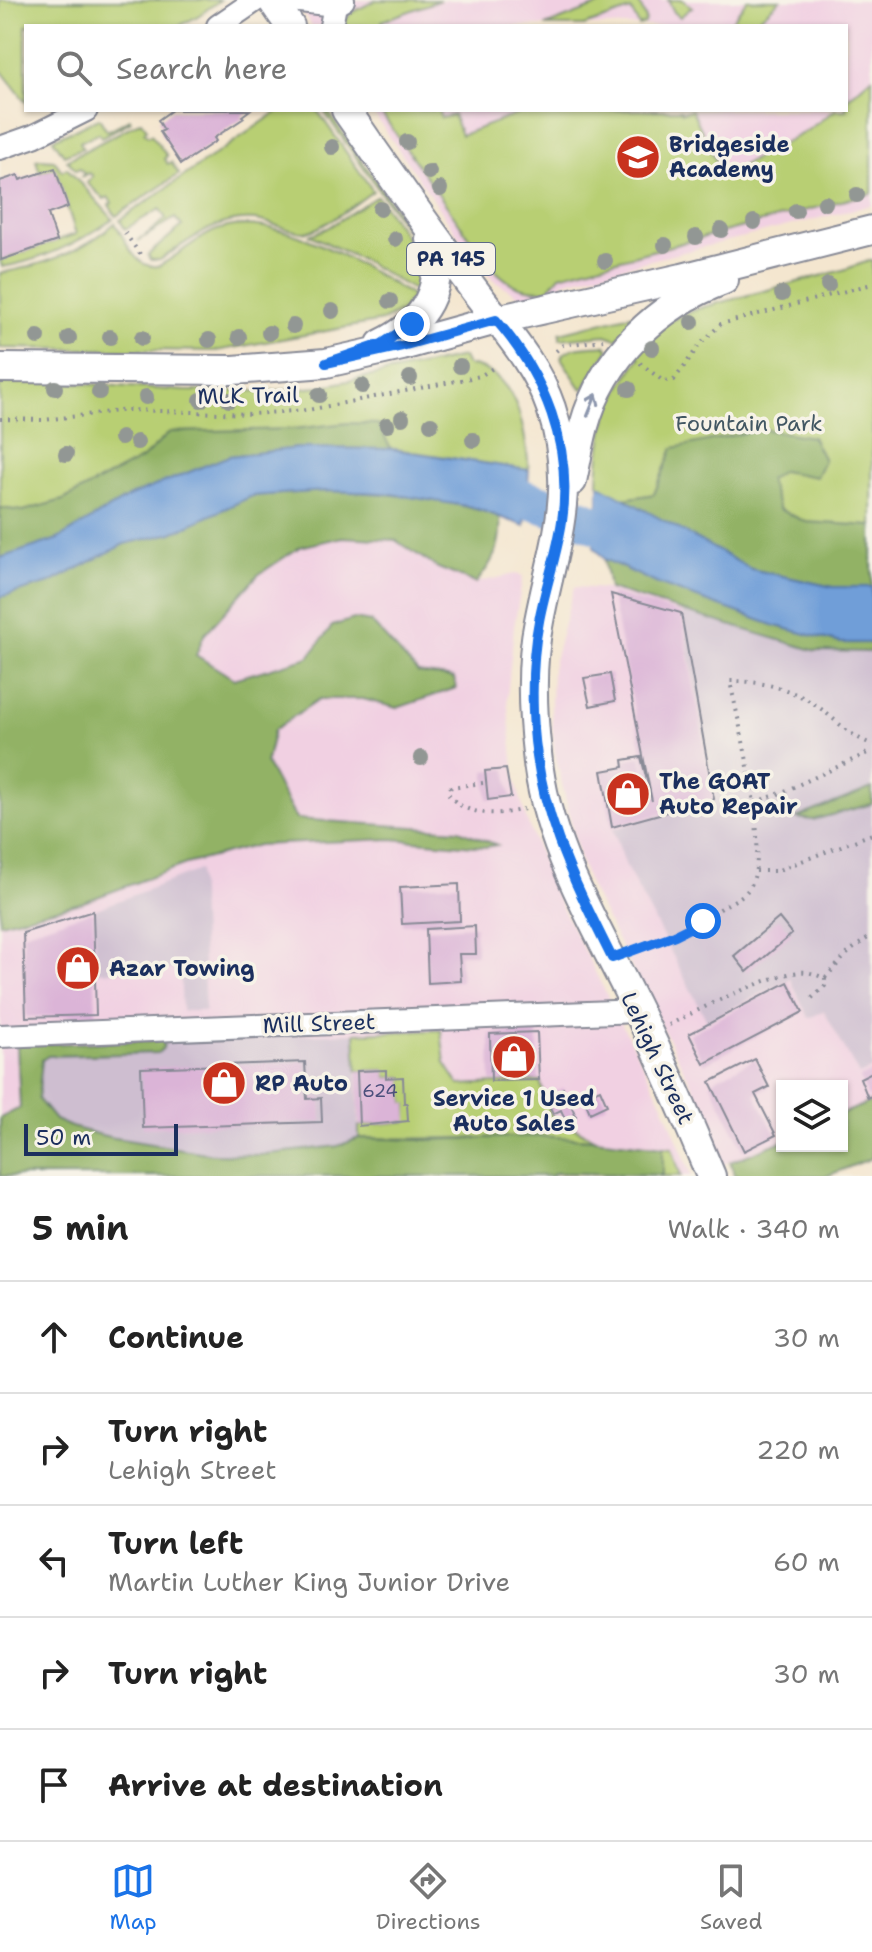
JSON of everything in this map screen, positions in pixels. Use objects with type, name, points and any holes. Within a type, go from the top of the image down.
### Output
[{"type":"main road","points":[[272,0],[289,24]]},
{"type":"main road","name":"Lehigh Street","points":[[347,112],[405,197],[527,359],[550,406],[569,479],[538,623],[533,683],[537,758],[546,803],[558,845],[643,1023],[711,1176]]},
{"type":"main road","points":[[326,363],[399,335],[412,324],[434,290],[438,272],[436,254],[405,197]]},
{"type":"main road","points":[[0,368],[233,370],[326,363],[872,230]]},
{"type":"main road","points":[[569,479],[584,424],[607,372],[645,327],[703,288],[830,242]]},
{"type":"street","points":[[221,24],[256,0]]},
{"type":"street","points":[[291,0],[336,10]]},
{"type":"street","points":[[0,148],[34,136],[82,112]]},
{"type":"street","name":"Mill Street","points":[[0,1036],[643,1023]]},
{"type":"path","points":[[125,233],[142,257]]},
{"type":"path","points":[[635,359],[663,381],[674,380],[701,343],[721,324],[872,284]]},
{"type":"path","points":[[556,351],[563,345],[607,339],[613,344]]},
{"type":"path","name":"MLK Trail","points":[[0,419],[44,420],[127,410],[252,414],[308,410],[480,376],[493,368]]},
{"type":"path","points":[[612,958],[675,935],[703,921],[747,891],[756,871],[755,802],[730,681],[759,681],[808,699],[855,738],[872,744]]},
{"type":"path","points":[[755,802],[872,751]]},
{"type":"path","points":[[483,783],[451,787],[448,793],[451,799],[465,808],[481,813],[512,812],[546,803]]},
{"type":"path","points":[[756,871],[776,871],[872,834]]},
{"type":"path","points":[[812,998],[825,986],[825,978],[850,951],[872,935]]},
{"type":"path","points":[[643,1023],[791,974],[805,972],[825,978]]},
{"type":"shaded area","name":"Bridgeside Academy","points":[[294,0],[872,0],[872,205],[563,282],[550,297],[521,297],[493,280],[467,248],[372,112],[848,112],[848,24],[311,24]]},
{"type":"shaded area","points":[[342,537],[395,540],[438,568],[475,583],[515,574],[523,576],[507,698],[515,778],[527,821],[556,896],[663,1104],[692,1176],[658,1176],[663,1175],[621,1144],[595,1139],[551,1115],[540,1081],[459,1085],[445,1063],[441,1030],[17,1046],[20,1108],[0,1118],[0,923],[81,903],[186,864],[258,845],[391,839],[455,843],[459,830],[296,819],[266,763],[274,730],[319,699],[363,699],[397,708],[456,688],[454,678],[418,673],[371,622],[354,619],[332,626],[309,657],[233,679],[196,655],[204,635],[258,575],[300,547]]},
{"type":"shaded area","points":[[574,587],[609,589],[682,612],[715,800],[614,829],[708,1020],[790,979],[809,1017],[824,1011],[859,1074],[872,1069],[872,1101],[848,1111],[848,1080],[776,1080],[776,1143],[722,1165],[697,1095],[589,885],[579,857],[554,749],[552,668]]},
{"type":"shaded area","points":[[682,612],[816,651],[872,652],[872,788],[798,817],[813,820],[872,804],[872,1069],[859,1075],[824,1011],[809,1018],[790,979],[707,1021],[625,864],[613,829],[715,799]]},
{"type":"shaded area","points":[[199,870],[205,1011],[182,1011],[180,969],[96,972],[94,910]]},
{"type":"shaded area","points":[[355,1033],[359,1138],[338,1146],[261,1155],[212,1154],[109,1137],[55,1121],[38,1099],[39,1070],[42,1060],[48,1056],[135,1054],[163,1048],[164,1040]],"holes":[[[305,1062],[307,1099],[321,1098],[322,1121],[143,1128]]]},
{"type":"green space","points":[[0,0],[220,0],[183,24],[24,24],[24,99],[0,69]]},
{"type":"green space","points":[[376,0],[440,0],[382,21],[383,24],[343,24],[351,13]]},
{"type":"green space","points":[[613,0],[638,0],[646,19],[645,24],[638,24],[631,10],[590,24],[550,24]]},
{"type":"green space","points":[[668,0],[683,0],[692,7],[680,17]]},
{"type":"green space","points":[[747,0],[780,0],[753,24],[729,24]]},
{"type":"green space","name":"Bridgeside Academy","points":[[872,77],[872,193],[560,275],[548,290],[514,285],[488,264],[380,112],[439,112],[441,118],[453,115],[461,135],[524,112],[693,112],[722,174],[726,174],[805,132],[832,112],[848,112],[848,98]]},
{"type":"green space","points":[[277,112],[318,112],[373,191],[311,231],[294,231],[261,221],[233,221],[208,230],[160,260],[151,260],[148,255],[182,226],[175,218],[138,241],[166,219],[160,209],[125,229],[120,220]]},
{"type":"green space","points":[[324,112],[328,112],[420,245],[423,268],[418,248]]},
{"type":"green space","points":[[99,118],[107,131],[131,121],[102,137],[98,133],[80,142],[83,148],[64,155],[53,139]]},
{"type":"green space","points":[[141,121],[147,129],[144,132],[148,136],[151,134],[167,156],[164,159],[168,164],[171,162],[179,174],[116,216],[108,197],[104,199],[87,183],[93,176],[89,173],[81,177],[84,173],[79,168],[76,170],[67,160]]},
{"type":"green space","points":[[36,160],[54,160],[62,171],[67,168],[113,219],[60,249],[2,267],[0,260],[76,234],[55,169],[40,173]]},
{"type":"green space","points":[[377,196],[413,252],[417,264],[415,291],[364,261],[310,235],[327,228]]},
{"type":"green space","points":[[115,223],[137,259],[151,266],[159,266],[217,230],[240,225],[266,227],[319,244],[413,296],[401,312],[382,321],[216,351],[0,348],[0,273],[61,256],[90,242]]},
{"type":"green space","name":"Fountain Park","points":[[872,260],[872,578],[623,499],[598,484],[603,432],[619,389],[640,358],[633,352],[669,321],[700,308]]},
{"type":"green space","points":[[640,314],[617,339],[606,335],[560,339],[560,333]]},
{"type":"green space","points":[[605,345],[609,349],[581,388],[561,358],[574,348]]},
{"type":"green space","points":[[463,357],[467,365],[498,378],[508,390],[521,420],[529,470],[338,440],[0,534],[0,381],[48,381],[186,391],[266,391],[319,387]]},
{"type":"green space","points":[[348,423],[378,424],[391,449],[298,448],[229,456],[130,496],[58,539],[0,558],[0,508],[23,511],[63,500],[143,458],[170,432],[292,429]]},
{"type":"green space","points":[[763,429],[812,437],[824,460],[816,477],[782,471],[769,480],[779,509],[806,522],[872,526],[872,587],[833,587],[751,569],[623,499],[654,494],[673,448]]},
{"type":"green space","points":[[326,491],[436,501],[500,517],[496,553],[476,583],[438,568],[395,540],[342,537],[300,547],[258,575],[204,635],[196,655],[234,679],[309,657],[332,626],[354,619],[371,622],[418,673],[454,678],[456,688],[397,708],[363,699],[319,699],[274,730],[266,763],[296,819],[459,830],[497,845],[486,847],[391,839],[258,845],[186,864],[81,903],[0,923],[0,597],[50,583],[124,544],[172,533],[252,496]]},
{"type":"green space","points":[[604,559],[659,584],[776,626],[841,643],[872,643],[872,652],[816,651],[609,589]]},
{"type":"green space","points":[[872,788],[872,804],[813,820],[796,818]]},
{"type":"green space","points":[[441,1030],[445,1063],[459,1085],[540,1081],[551,1115],[595,1139],[359,1138],[359,1126],[407,1121],[407,1104],[404,1103],[402,1077],[386,1078],[385,1070],[357,1071],[355,1033]]},
{"type":"green space","points":[[164,1040],[163,1048],[158,1053],[48,1056],[42,1060],[38,1099],[55,1120],[71,1127],[109,1137],[212,1154],[261,1155],[338,1146],[359,1138],[422,1140],[537,1136],[663,1147],[663,1175],[0,1176],[0,1118],[20,1108],[17,1045]]},
{"type":"green space","points":[[872,1101],[872,1158],[827,1176],[735,1176],[730,1162],[776,1143],[776,1152],[848,1152],[848,1111]]},
{"type":"green space","points":[[663,1147],[672,1148],[681,1176],[658,1176],[663,1175]]},
{"type":"water","points":[[298,448],[391,449],[529,470],[525,526],[472,507],[385,493],[326,491],[252,496],[172,533],[124,544],[50,583],[0,597],[0,558],[58,539],[130,496],[229,456]]},
{"type":"water","points":[[598,484],[751,569],[833,587],[872,587],[872,643],[841,643],[776,626],[658,584],[604,559],[593,546],[598,515]]},
{"type":"pier","points":[[594,484],[598,484],[598,515],[592,551],[589,546],[594,515]]},
{"type":"building","points":[[169,112],[247,112],[242,116],[244,118],[214,138],[216,141],[181,164],[160,132],[164,130],[158,120]]},
{"type":"building","points":[[55,168],[68,207],[48,214],[57,241],[1,260],[0,181],[18,175],[20,180]]},
{"type":"building","points":[[611,594],[681,613],[714,799],[612,827],[602,771],[624,767],[623,760],[641,757],[652,801]]},
{"type":"building","points":[[610,674],[615,701],[590,706],[584,678]]},
{"type":"building","points":[[506,769],[511,797],[488,800],[485,771]]},
{"type":"building","points":[[459,884],[460,921],[402,924],[400,887]]},
{"type":"building","points":[[93,911],[96,1015],[26,1017],[23,933]]},
{"type":"building","points":[[779,918],[792,934],[747,972],[734,956]]},
{"type":"building","points":[[475,926],[476,954],[459,954],[461,981],[428,983],[426,929]]},
{"type":"building","points":[[788,982],[803,1012],[704,1064],[689,1034]]},
{"type":"building","name":"Service 1 Used Auto Sales","points":[[537,1032],[539,1080],[491,1081],[490,1034]]},
{"type":"building","points":[[755,1059],[769,1087],[755,1094],[776,1135],[744,1151],[710,1082]]},
{"type":"building","name":"RP Auto","points":[[305,1062],[307,1099],[321,1098],[322,1122],[143,1128],[141,1068]]},
{"type":"building","points":[[386,1070],[386,1078],[403,1077],[408,1121],[359,1126],[357,1071]]},
{"type":"building","points":[[872,1072],[872,1096],[868,1098],[860,1078]]},
{"type":"building","points":[[563,1088],[576,1116],[566,1121],[561,1110],[553,1114],[545,1097]]},
{"type":"building","points":[[600,1089],[607,1105],[590,1113],[583,1096]]},
{"type":"waterway","points":[[481,489],[563,512],[641,546]]},
{"type":"place","name":"Bridgeside Academy","points":[[638,157]]},
{"type":"place","name":"The GOAT Auto Repair","points":[[628,794]]},
{"type":"place","name":"Azar Towing","points":[[78,968]]},
{"type":"place","name":"Service 1 Used Auto Sales","points":[[514,1057]]},
{"type":"place","name":"RP Auto","points":[[224,1083]]},
{"type":"route","points":[[412,324],[382,344],[326,363],[496,320],[527,359],[550,406],[560,439],[565,479],[562,520],[538,623],[533,668],[533,713],[537,758],[546,803],[558,845],[574,882],[612,958],[675,935],[703,921]]}]
